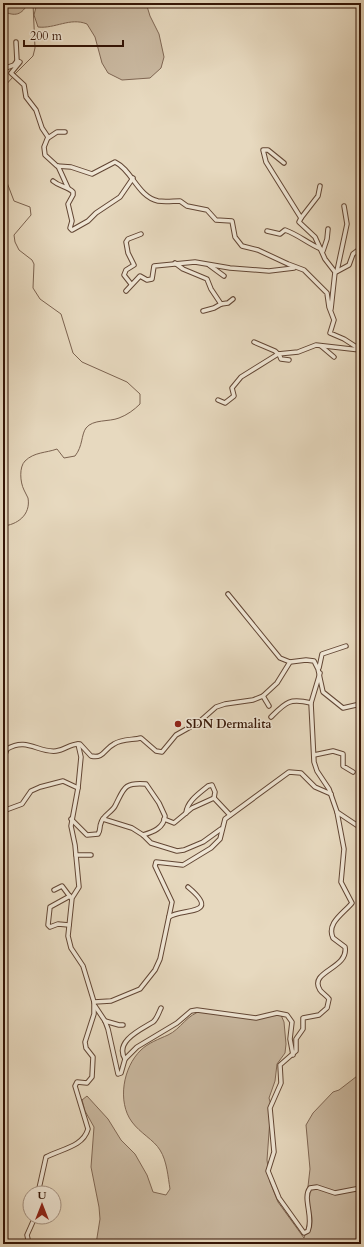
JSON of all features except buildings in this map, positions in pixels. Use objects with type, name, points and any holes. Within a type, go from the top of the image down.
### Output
[{"type":"street","points":[[3,23],[3,28]]},
{"type":"street","points":[[16,42],[17,61],[20,62],[12,74],[24,85],[26,97],[36,110],[42,128],[48,138]]},
{"type":"street","points":[[3,69],[14,65],[17,61]]},
{"type":"street","points":[[65,132],[57,132],[48,138],[44,147],[45,155],[58,166],[68,188],[73,193],[68,204],[72,221],[70,228],[72,230],[88,221],[96,213],[120,197],[132,178]]},
{"type":"street","points":[[284,163],[268,150],[263,150],[266,162],[301,218]]},
{"type":"street","points":[[58,166],[72,167],[92,174],[115,162],[125,168],[141,189],[155,200],[169,202],[180,200],[187,206],[209,212],[216,220],[233,222],[235,237],[242,246],[258,250],[293,266],[302,268],[326,292],[334,322],[330,333],[348,341],[361,350]]},
{"type":"street","points":[[54,181],[61,187],[68,188]]},
{"type":"street","points":[[320,186],[319,196],[299,222],[313,234],[322,249],[322,254],[328,264],[336,272]]},
{"type":"street","points":[[331,312],[336,272],[346,224],[344,206]]},
{"type":"street","points":[[322,254],[328,229]]},
{"type":"street","points":[[267,231],[280,234],[286,230],[297,234],[310,244],[322,249]]},
{"type":"street","points":[[131,284],[124,275],[126,270],[134,265],[128,253],[126,242],[141,234]]},
{"type":"street","points":[[336,272],[349,265],[353,254],[361,248]]},
{"type":"street","points":[[126,291],[141,275],[147,280],[151,280],[153,277],[152,269],[154,266],[175,263],[195,262],[230,268],[269,271],[302,268]]},
{"type":"street","points":[[175,263],[183,269],[207,278],[212,292],[221,304]]},
{"type":"street","points":[[208,264],[224,276]]},
{"type":"street","points":[[203,310],[228,303],[233,299]]},
{"type":"street","points":[[254,342],[275,351],[279,354],[281,360],[289,360]]},
{"type":"street","points":[[218,400],[225,403],[234,396],[232,388],[242,377],[279,354],[298,352],[320,346],[361,350]]},
{"type":"street","points":[[320,346],[334,357]]},
{"type":"street","points":[[228,594],[280,658],[290,662],[311,660],[316,663],[323,692],[340,707],[345,708],[356,705],[361,706]]},
{"type":"street","points":[[346,646],[322,654],[311,703],[316,771],[331,794],[337,812],[344,849],[341,882],[352,903],[338,916],[331,933],[333,938],[345,947],[345,953],[339,963],[319,976],[319,989],[329,999],[327,1008],[318,1015],[303,1018],[303,1029],[296,1037],[296,1049],[292,1055],[280,1065],[281,1084],[270,1108],[274,1152],[268,1172],[279,1198],[304,1233],[308,1231],[311,1223],[307,1194],[310,1188],[318,1187],[335,1193],[361,1188]]},
{"type":"street","points":[[3,760],[7,750],[15,746],[32,745],[43,750],[56,752],[70,745],[78,744],[83,746],[92,757],[102,756],[116,743],[142,738],[156,751],[162,752],[176,735],[199,722],[216,707],[253,700],[263,696],[277,683],[290,662]]},
{"type":"street","points":[[263,696],[269,706]]},
{"type":"street","points":[[271,717],[285,703],[290,701],[299,700],[311,703]]},
{"type":"street","points":[[69,925],[58,924],[50,927],[48,925],[50,907],[71,897],[79,887],[71,819],[78,788],[81,757],[78,744]]},
{"type":"street","points":[[314,755],[333,752],[343,754],[344,766],[353,772]]},
{"type":"street","points":[[94,1004],[111,1001],[143,987],[155,970],[160,959],[171,900],[155,863],[183,865],[218,842],[225,819],[254,799],[282,775],[289,772],[301,773],[315,786],[331,794]]},
{"type":"street","points":[[3,811],[22,804],[31,790],[40,787],[63,781],[78,788]]},
{"type":"street","points":[[71,819],[89,836],[98,834],[103,819],[115,806],[125,787],[133,783],[148,785],[163,811],[164,819],[156,830],[143,835]]},
{"type":"street","points":[[186,813],[193,798],[208,786],[212,785],[215,790],[214,798]]},
{"type":"street","points":[[214,798],[230,815]]},
{"type":"street","points":[[164,819],[174,823],[192,808],[214,798]]},
{"type":"street","points":[[337,812],[361,828]]},
{"type":"street","points":[[103,819],[132,828],[143,835],[151,843],[177,851],[184,850],[203,842],[217,834],[222,828]]},
{"type":"street","points":[[76,855],[91,855]]},
{"type":"street","points":[[54,890],[62,886],[71,897],[69,925],[70,945],[84,966],[94,1004],[105,1021],[118,1074],[122,1072],[125,1058],[123,1055],[124,1047],[132,1034],[154,1021],[162,1008]]},
{"type":"street","points":[[169,917],[178,913],[194,911],[199,908],[199,897],[188,887]]},
{"type":"street","points":[[40,1185],[46,1157],[71,1146],[83,1138],[88,1130],[88,1125],[75,1086],[79,1082],[87,1083],[92,1077],[93,1057],[86,1048],[85,1042],[86,1034],[93,1019],[94,1004]]},
{"type":"street","points":[[125,1058],[137,1047],[177,1023],[191,1011],[197,1010],[256,1018],[277,1012],[287,1015],[292,1022],[290,1039],[292,1055]]},
{"type":"street","points":[[105,1021],[123,1025]]},
{"type":"street","points":[[29,1244],[27,1233],[31,1225]]},
{"type":"shaded area","points":[[3,3],[28,3],[26,7],[18,14],[11,14],[3,11]]},
{"type":"shaded area","points":[[37,3],[146,3],[150,16],[159,34],[164,57],[161,68],[150,78],[122,80],[108,73],[102,63],[95,37],[87,24],[81,22],[69,22],[38,27],[34,15]]},
{"type":"shaded area","points":[[202,1011],[251,1018],[275,1014],[281,1015],[284,1022],[286,1044],[285,1053],[277,1064],[275,1081],[269,1098],[271,1105],[267,1160],[270,1182],[278,1202],[304,1238],[310,1214],[307,1195],[310,1169],[306,1125],[313,1113],[333,1092],[339,1090],[361,1073],[361,1244],[96,1244],[100,1219],[91,1167],[94,1127],[85,1111],[82,1100],[87,1096],[108,1119],[121,1140],[135,1154],[147,1175],[153,1192],[166,1195],[170,1189],[164,1159],[157,1146],[135,1126],[127,1114],[124,1085],[130,1066],[141,1050],[150,1043],[173,1032],[192,1015]]},
{"type":"waterway","points":[[15,74],[33,56],[35,48],[33,3]]},
{"type":"waterway","points":[[3,88],[13,77]]},
{"type":"waterway","points":[[3,172],[14,201],[30,207],[31,215],[14,235],[15,242],[19,250],[32,260],[34,264],[33,288],[40,299],[61,314],[73,353],[82,362],[127,382],[140,394],[140,404],[128,414],[115,419],[89,425],[83,434],[78,452],[75,456],[64,458],[57,449],[36,454],[25,461],[22,467],[21,479],[28,498],[27,509],[25,514],[18,521],[13,524],[3,526]]},
{"type":"place","name":"SDN Dermalita","points":[[178,724]]}]
